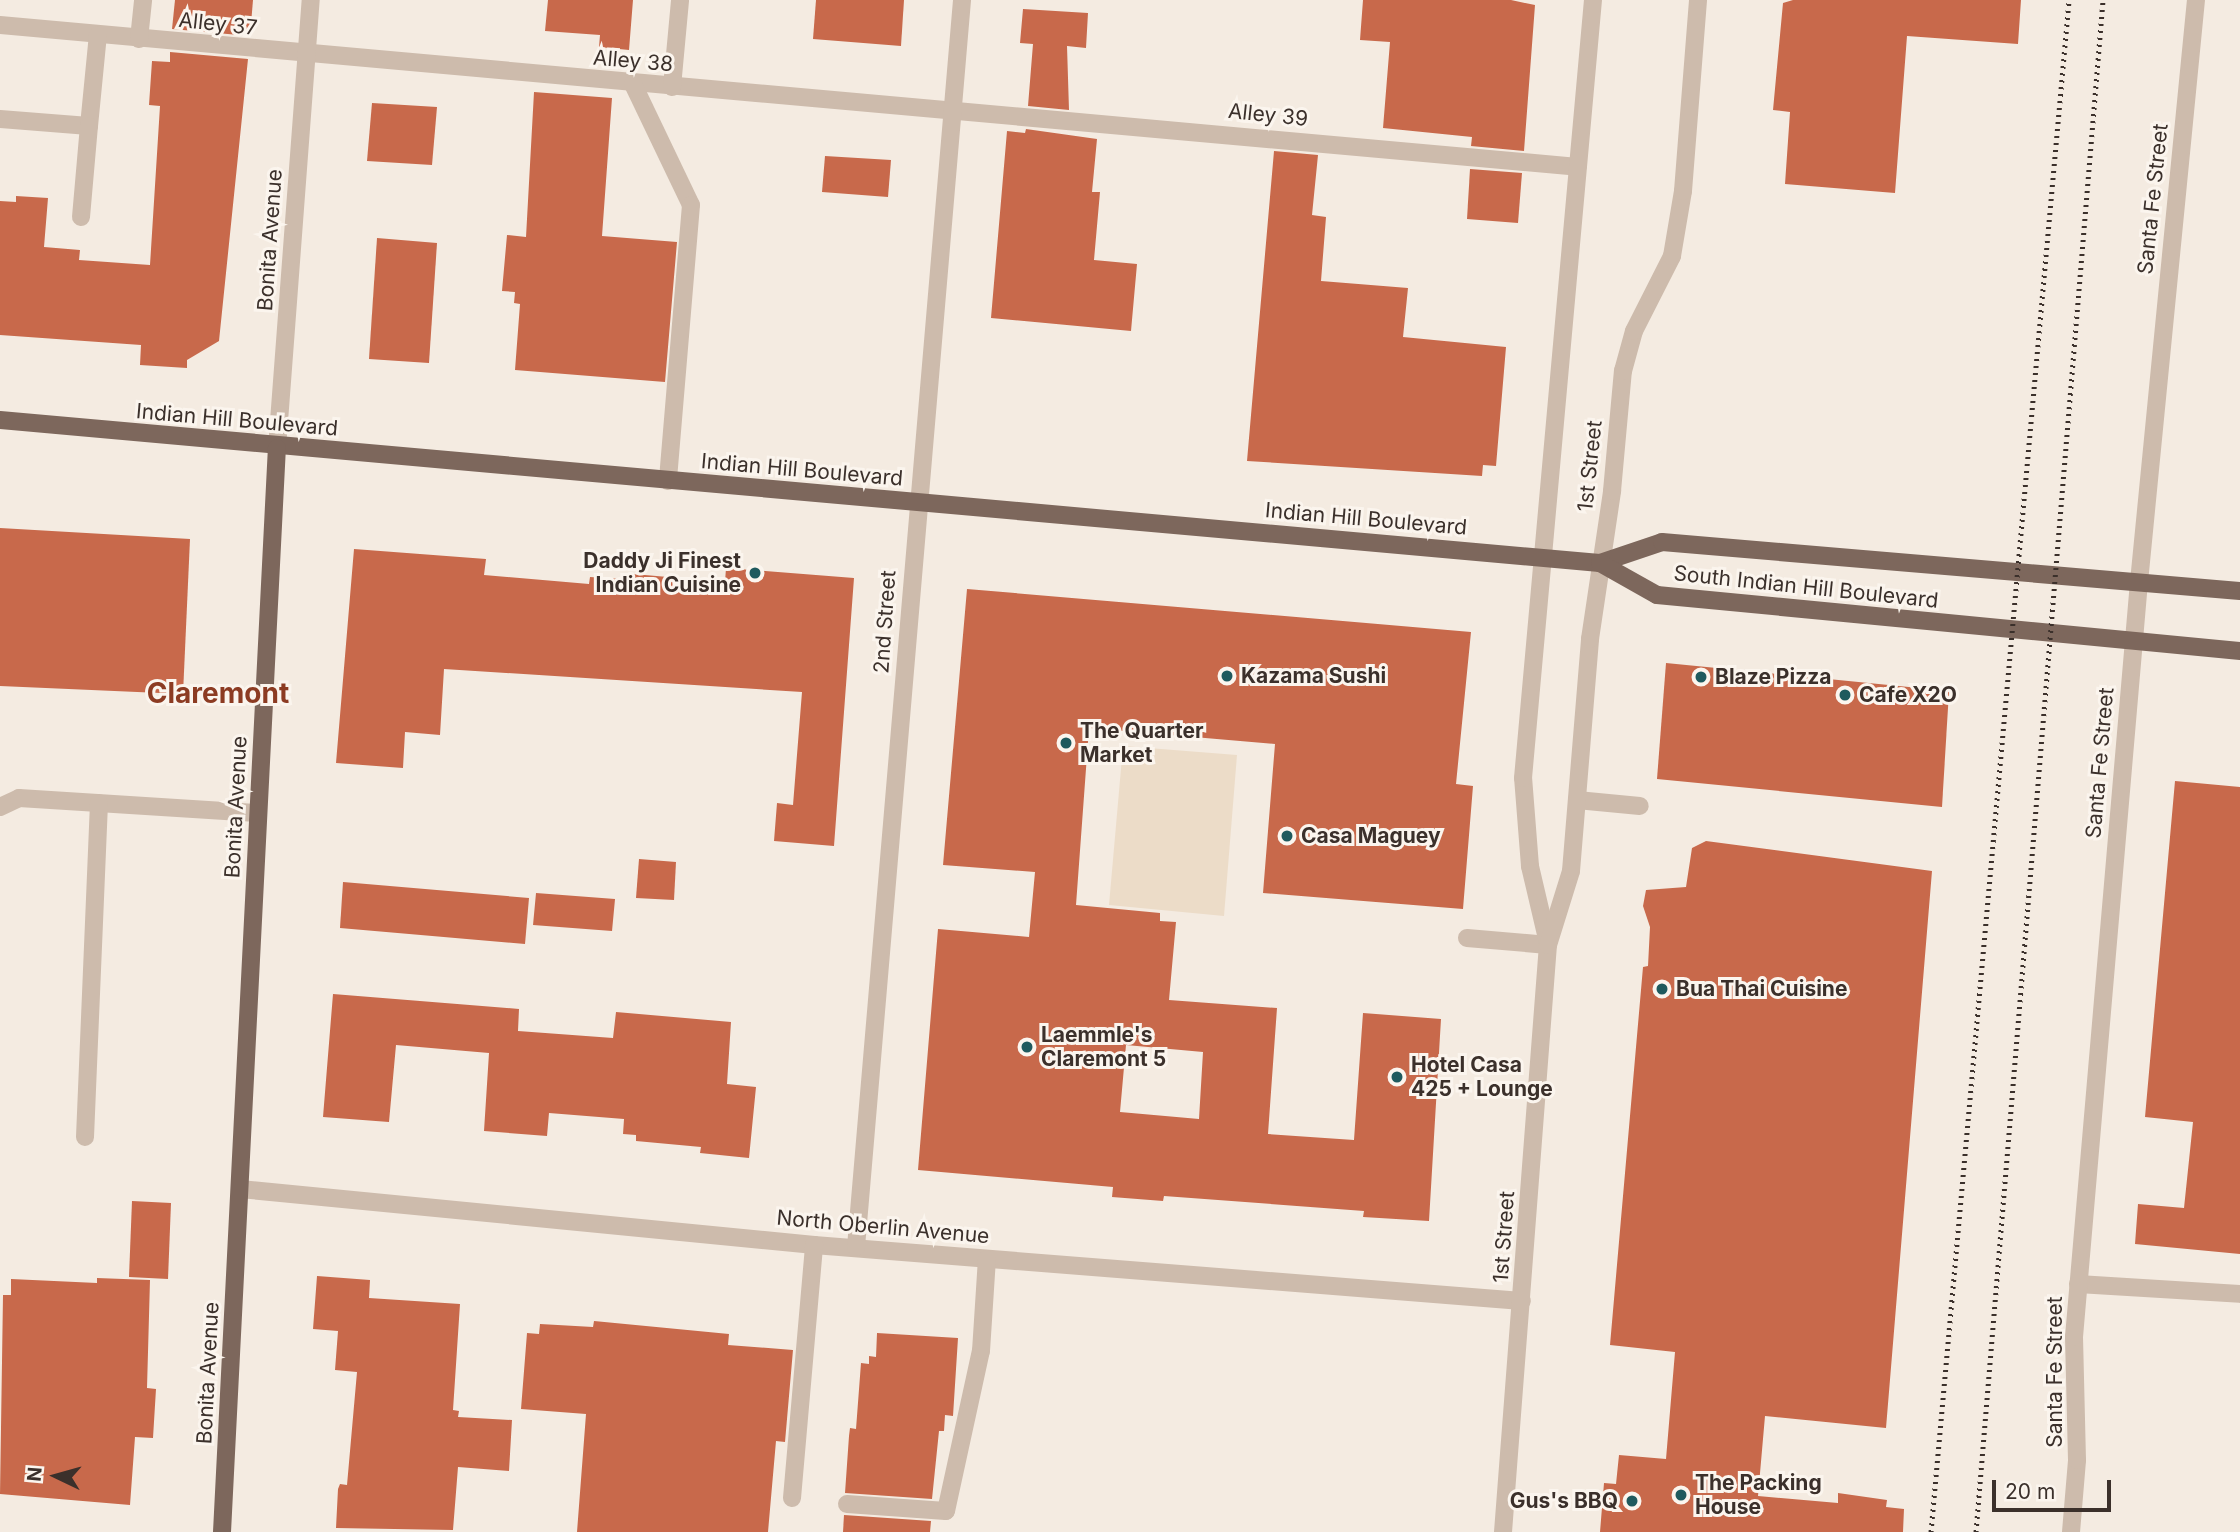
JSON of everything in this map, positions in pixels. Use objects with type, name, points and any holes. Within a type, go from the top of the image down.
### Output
[{"type":"main road","name":"Indian Hill Boulevard","points":[[0,420],[278,448],[1600,563]]},
{"type":"main road","name":"Bonita Avenue","points":[[222,1532],[278,448]]},
{"type":"main road","name":"South Indian Hill Boulevard","points":[[1600,563],[1662,542],[2240,591]]},
{"type":"main road","name":"South Indian Hill Boulevard","points":[[1600,563],[1657,595],[2240,651]]},
{"type":"street","points":[[139,39],[143,0]]},
{"type":"street","name":"Bonita Avenue","points":[[278,448],[311,0]]},
{"type":"street","points":[[672,87],[680,0]]},
{"type":"street","name":"2nd Street","points":[[856,1247],[962,0]]},
{"type":"street","name":"1st Street","points":[[1548,945],[1530,866],[1522,779],[1593,0]]},
{"type":"street","name":"1st Street","points":[[1503,1532],[1548,945],[1571,871],[1600,563],[1623,371],[1634,331],[1672,256],[1683,191],[1698,0]]},
{"type":"street","name":"Santa Fe Street","points":[[2071,1532],[2077,1460],[2074,1337],[2078,1283],[2138,582],[2196,0]]},
{"type":"street","name":"Alley 37","points":[[0,25],[307,55]]},
{"type":"street","points":[[81,217],[98,35]]},
{"type":"street","name":"Alley 38","points":[[307,55],[954,111]]},
{"type":"street","points":[[634,84],[691,205],[668,481]]},
{"type":"street","name":"Alley 39","points":[[954,111],[1578,167]]},
{"type":"street","points":[[0,118],[89,126]]},
{"type":"street","points":[[0,807],[19,798],[258,813]]},
{"type":"street","points":[[1577,800],[1640,806]]},
{"type":"street","points":[[85,1137],[99,803]]},
{"type":"street","points":[[1467,938],[1548,945]]},
{"type":"street","name":"North Oberlin Avenue","points":[[240,1189],[814,1245],[1522,1301]]},
{"type":"street","points":[[792,1498],[814,1245]]},
{"type":"street","points":[[847,1504],[946,1511],[981,1351],[987,1259]]},
{"type":"street","points":[[2078,1283],[2240,1294]]},
{"type":"shaded area","points":[[1123,746],[1237,755],[1224,916],[1109,905]]},
{"type":"building","points":[[175,0],[253,0],[250,36],[172,29]]},
{"type":"building","points":[[548,0],[633,0],[629,50],[599,47],[600,35],[545,31]]},
{"type":"building","points":[[816,0],[904,0],[901,46],[813,39]]},
{"type":"building","points":[[1363,0],[1511,0],[1535,5],[1524,151],[1471,146],[1472,137],[1383,128],[1390,42],[1360,40]]},
{"type":"building","points":[[1793,0],[2021,0],[2018,44],[1907,36],[1895,193],[1785,184],[1790,112],[1773,110],[1783,3]]},
{"type":"building","points":[[1023,9],[1088,13],[1086,48],[1067,46],[1069,110],[1028,106],[1033,44],[1020,43]]},
{"type":"building","points":[[170,52],[248,59],[219,341],[187,360],[187,368],[140,365],[141,345],[0,335],[0,201],[16,202],[16,196],[48,198],[44,247],[80,250],[79,260],[150,265],[160,106],[149,105],[152,61],[170,62]]},
{"type":"building","points":[[534,92],[612,98],[602,236],[677,242],[665,382],[515,370],[520,304],[514,303],[515,292],[502,291],[507,235],[526,237]]},
{"type":"building","points":[[372,103],[437,107],[432,165],[367,161]]},
{"type":"building","points":[[1026,129],[1097,139],[1092,192],[1100,192],[1094,260],[1137,264],[1131,331],[991,318],[1007,131],[1025,133]]},
{"type":"building","points":[[1274,151],[1318,155],[1312,215],[1326,217],[1321,281],[1408,288],[1403,337],[1506,347],[1496,466],[1483,465],[1482,476],[1247,461]]},
{"type":"building","points":[[825,156],[891,160],[888,197],[822,192]]},
{"type":"building","points":[[1470,169],[1522,173],[1518,223],[1467,219]]},
{"type":"building","points":[[377,238],[437,243],[429,363],[369,359]]},
{"type":"building","points":[[0,528],[190,539],[183,694],[0,686]]},
{"type":"building","points":[[354,549],[486,559],[484,575],[589,584],[590,577],[621,579],[622,573],[725,582],[726,568],[854,578],[834,846],[774,841],[777,803],[793,805],[802,692],[444,669],[440,735],[405,732],[403,768],[336,763]]},
{"type":"building","points":[[967,589],[1471,632],[1456,784],[1473,786],[1463,909],[1263,893],[1275,744],[1089,728],[1076,905],[1160,913],[1160,921],[1176,922],[1169,1000],[1277,1008],[1268,1134],[1354,1140],[1363,1013],[1441,1019],[1429,1221],[1363,1217],[1364,1211],[1164,1196],[1163,1201],[1112,1197],[1113,1187],[918,1170],[938,929],[1029,937],[1035,872],[943,865]],"holes":[[[1126,1045],[1203,1052],[1199,1119],[1120,1112]]]},
{"type":"building","points":[[1666,663],[1949,691],[1942,807],[1657,779]]},
{"type":"building","points":[[2175,781],[2240,787],[2240,1254],[2135,1244],[2138,1204],[2184,1208],[2193,1122],[2145,1117]]},
{"type":"building","points":[[1706,841],[1932,871],[1886,1428],[1765,1416],[1758,1496],[1838,1503],[1838,1493],[1887,1500],[1886,1507],[1904,1509],[1903,1532],[1600,1532],[1604,1483],[1616,1484],[1619,1455],[1666,1459],[1675,1352],[1610,1345],[1643,967],[1648,966],[1650,927],[1643,906],[1646,890],[1686,887],[1692,848]]},
{"type":"building","points":[[639,859],[676,862],[674,900],[636,898]]},
{"type":"building","points":[[343,882],[529,898],[525,944],[340,928]]},
{"type":"building","points":[[536,893],[615,899],[612,931],[533,925]]},
{"type":"building","points":[[333,994],[519,1009],[518,1031],[613,1038],[616,1012],[731,1022],[727,1084],[756,1087],[749,1158],[700,1153],[701,1147],[636,1141],[636,1135],[623,1134],[624,1119],[549,1113],[547,1136],[484,1131],[489,1053],[396,1045],[389,1122],[323,1117]]},
{"type":"building","points":[[132,1201],[171,1203],[168,1279],[129,1277]]},
{"type":"building","points":[[317,1276],[370,1280],[369,1298],[460,1304],[453,1410],[459,1411],[458,1417],[512,1420],[509,1471],[458,1467],[453,1530],[336,1528],[338,1489],[340,1484],[347,1485],[357,1372],[335,1370],[338,1331],[313,1329]]},
{"type":"building","points":[[97,1278],[150,1280],[147,1388],[156,1389],[153,1438],[135,1437],[130,1505],[0,1494],[3,1295],[11,1295],[11,1279],[97,1283]]},
{"type":"building","points":[[594,1321],[729,1334],[728,1345],[793,1350],[785,1442],[776,1441],[768,1532],[577,1532],[586,1414],[521,1409],[527,1333],[539,1334],[540,1324],[593,1327]]},
{"type":"building","points":[[877,1333],[958,1338],[953,1416],[945,1415],[944,1431],[939,1431],[932,1499],[845,1493],[850,1428],[856,1429],[861,1363],[869,1364],[869,1356],[876,1357]]},
{"type":"building","points":[[844,1515],[931,1521],[930,1532],[843,1532]]},
{"type":"railway","points":[[1931,1532],[2069,0]]},
{"type":"railway","points":[[1976,1532],[2103,0]]},
{"type":"place","name":"Daddy Ji Finest Indian Cuisine","points":[[755,573]]},
{"type":"place","name":"Kazama Sushi","points":[[1227,676]]},
{"type":"place","name":"Blaze Pizza","points":[[1701,677]]},
{"type":"place","name":"Cafe X2O","points":[[1845,695]]},
{"type":"place","name":"The Quarter Market","points":[[1066,743]]},
{"type":"place","name":"Casa Maguey","points":[[1287,836]]},
{"type":"place","name":"Bua Thai Cuisine","points":[[1662,989]]},
{"type":"place","name":"Laemmle's Claremont 5","points":[[1027,1047]]},
{"type":"place","name":"Hotel Casa 425 + Lounge","points":[[1397,1077]]},
{"type":"place","name":"The Packing House","points":[[1681,1495]]},
{"type":"place","name":"Gus's BBQ","points":[[1632,1501]]},
{"type":"district","name":"Claremont","points":[[218,693]]}]
